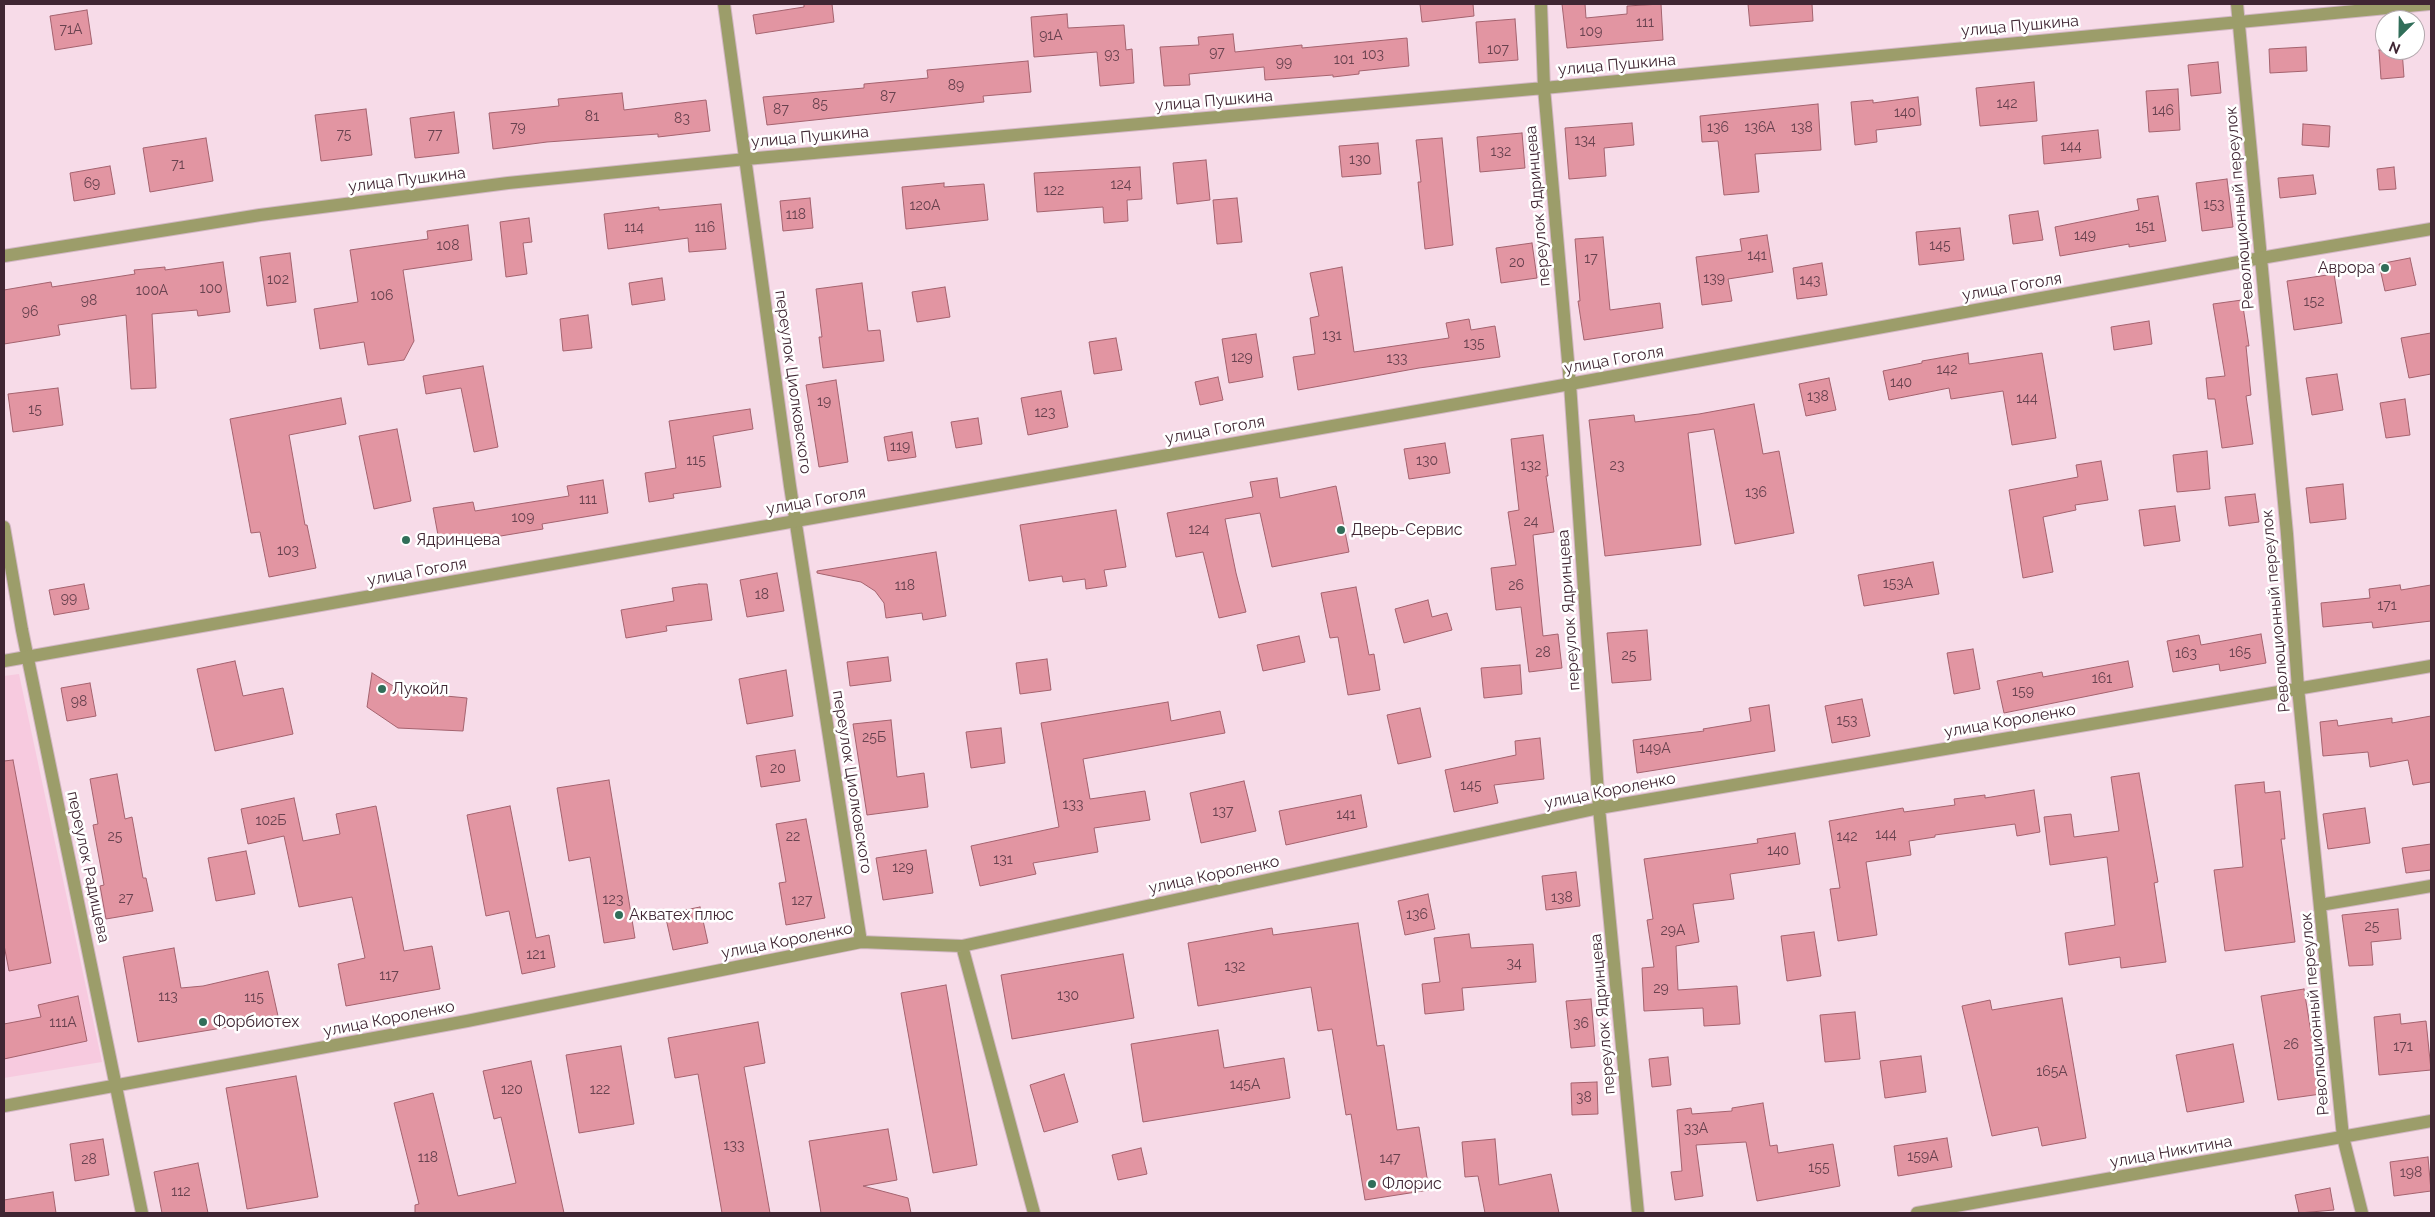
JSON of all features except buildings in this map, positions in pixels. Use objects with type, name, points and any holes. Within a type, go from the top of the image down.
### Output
[{"type":"street","name":"переулок Циолковского","points":[[724,4],[796,522],[860,942]]},
{"type":"street","name":"переулок Ядринцева","points":[[1542,4],[1544,88],[1570,384],[1599,808],[1638,1213]]},
{"type":"street","name":"Революционный переулок","points":[[2237,4],[2287,534],[2298,688],[2343,1137],[2362,1213]]},
{"type":"street","name":"улица Пушкина","points":[[4,256],[260,215],[499,184],[746,159],[1544,88],[2430,4]]},
{"type":"street","name":"улица Гоголя","points":[[4,661],[796,522],[2431,229]]},
{"type":"street","name":"переулок Радищева","points":[[4,527],[28,656],[142,1213]]},
{"type":"street","name":"улица Короленко","points":[[4,1106],[467,1022],[860,942],[962,946],[1599,808],[2431,666]]},
{"type":"street","points":[[2320,904],[2431,886]]},
{"type":"street","points":[[962,946],[1034,1213]]},
{"type":"street","name":"улица Никитина","points":[[1917,1213],[2431,1122]]},
{"type":"shaded area","points":[[19,674],[102,1062],[4,1078],[4,676]]},
{"type":"place","name":"Аврора","points":[[2385,268]]},
{"type":"place","name":"Дверь-Сервис","points":[[1341,530]]},
{"type":"place","name":"Ядринцева","points":[[406,540]]},
{"type":"place","name":"Лукойл","points":[[382,689]]},
{"type":"place","name":"Акватех плюс","points":[[619,915]]},
{"type":"place","name":"Форбиотех","points":[[203,1022]]},
{"type":"place","name":"Флорис","points":[[1372,1184]]}]
